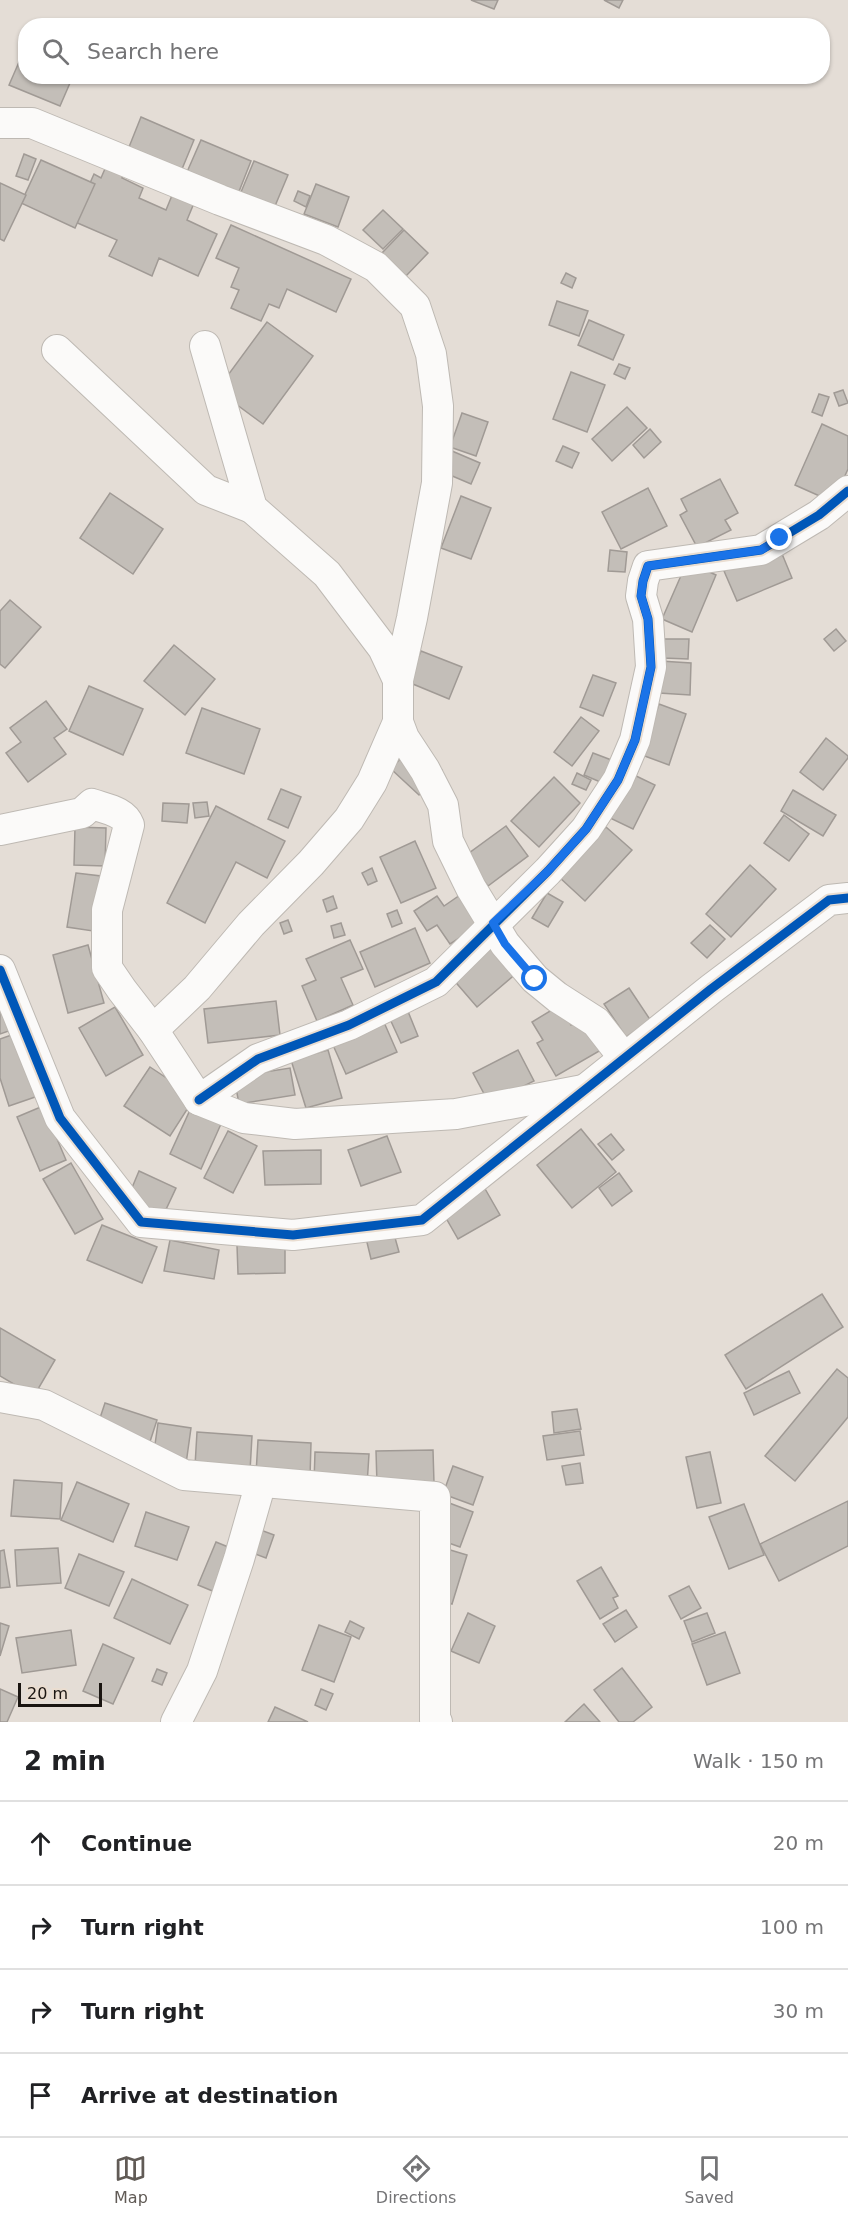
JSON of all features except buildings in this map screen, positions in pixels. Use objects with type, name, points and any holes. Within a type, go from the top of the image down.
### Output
[{"type":"street","points":[[0,123],[32,123],[220,200],[326,240],[376,267],[415,306],[433,364],[438,406],[437,483],[398,680],[398,722],[404,738],[444,805],[448,841],[471,888],[505,944],[535,979],[557,997],[596,1022],[624,1058]]},
{"type":"street","points":[[205,346],[252,508]]},
{"type":"street","points":[[57,350],[206,490],[252,508],[327,574],[383,648],[398,680]]},
{"type":"street","points":[[199,1100],[258,1059],[350,1025],[435,982],[548,871],[586,829],[618,780],[635,740],[651,667],[648,619],[641,596],[648,566],[761,550],[819,515],[848,491]]},
{"type":"street","points":[[153,1030],[197,988],[251,924],[311,863],[349,819],[372,782],[398,722]]},
{"type":"street","points":[[0,830],[82,813],[93,804],[121,814],[127,819],[129,825],[107,910],[107,968],[153,1030],[199,1100],[244,1118],[295,1124],[456,1114],[585,1089]]},
{"type":"street","points":[[0,970],[60,1118],[141,1222],[293,1235],[422,1220],[711,989],[829,900],[848,898]]},
{"type":"street","points":[[0,1397],[44,1405],[184,1475],[435,1497],[435,1720],[437,1722]]},
{"type":"street","points":[[176,1722],[202,1671],[239,1559],[261,1482]]},
{"type":"cycle path","points":[[199,1100],[258,1059],[349,1025],[436,982],[548,871],[586,829],[618,780],[635,740],[651,667],[648,619],[641,596],[648,566],[761,550],[819,515],[848,491]]},
{"type":"cycle path","points":[[0,970],[60,1118],[141,1222],[293,1235],[422,1220],[711,989],[829,900],[848,898]]},
{"type":"route","points":[[535,979],[505,944],[493,923],[548,871],[586,829],[618,780],[635,740],[651,667],[648,619],[641,596],[648,566],[761,550],[780,538]]}]
